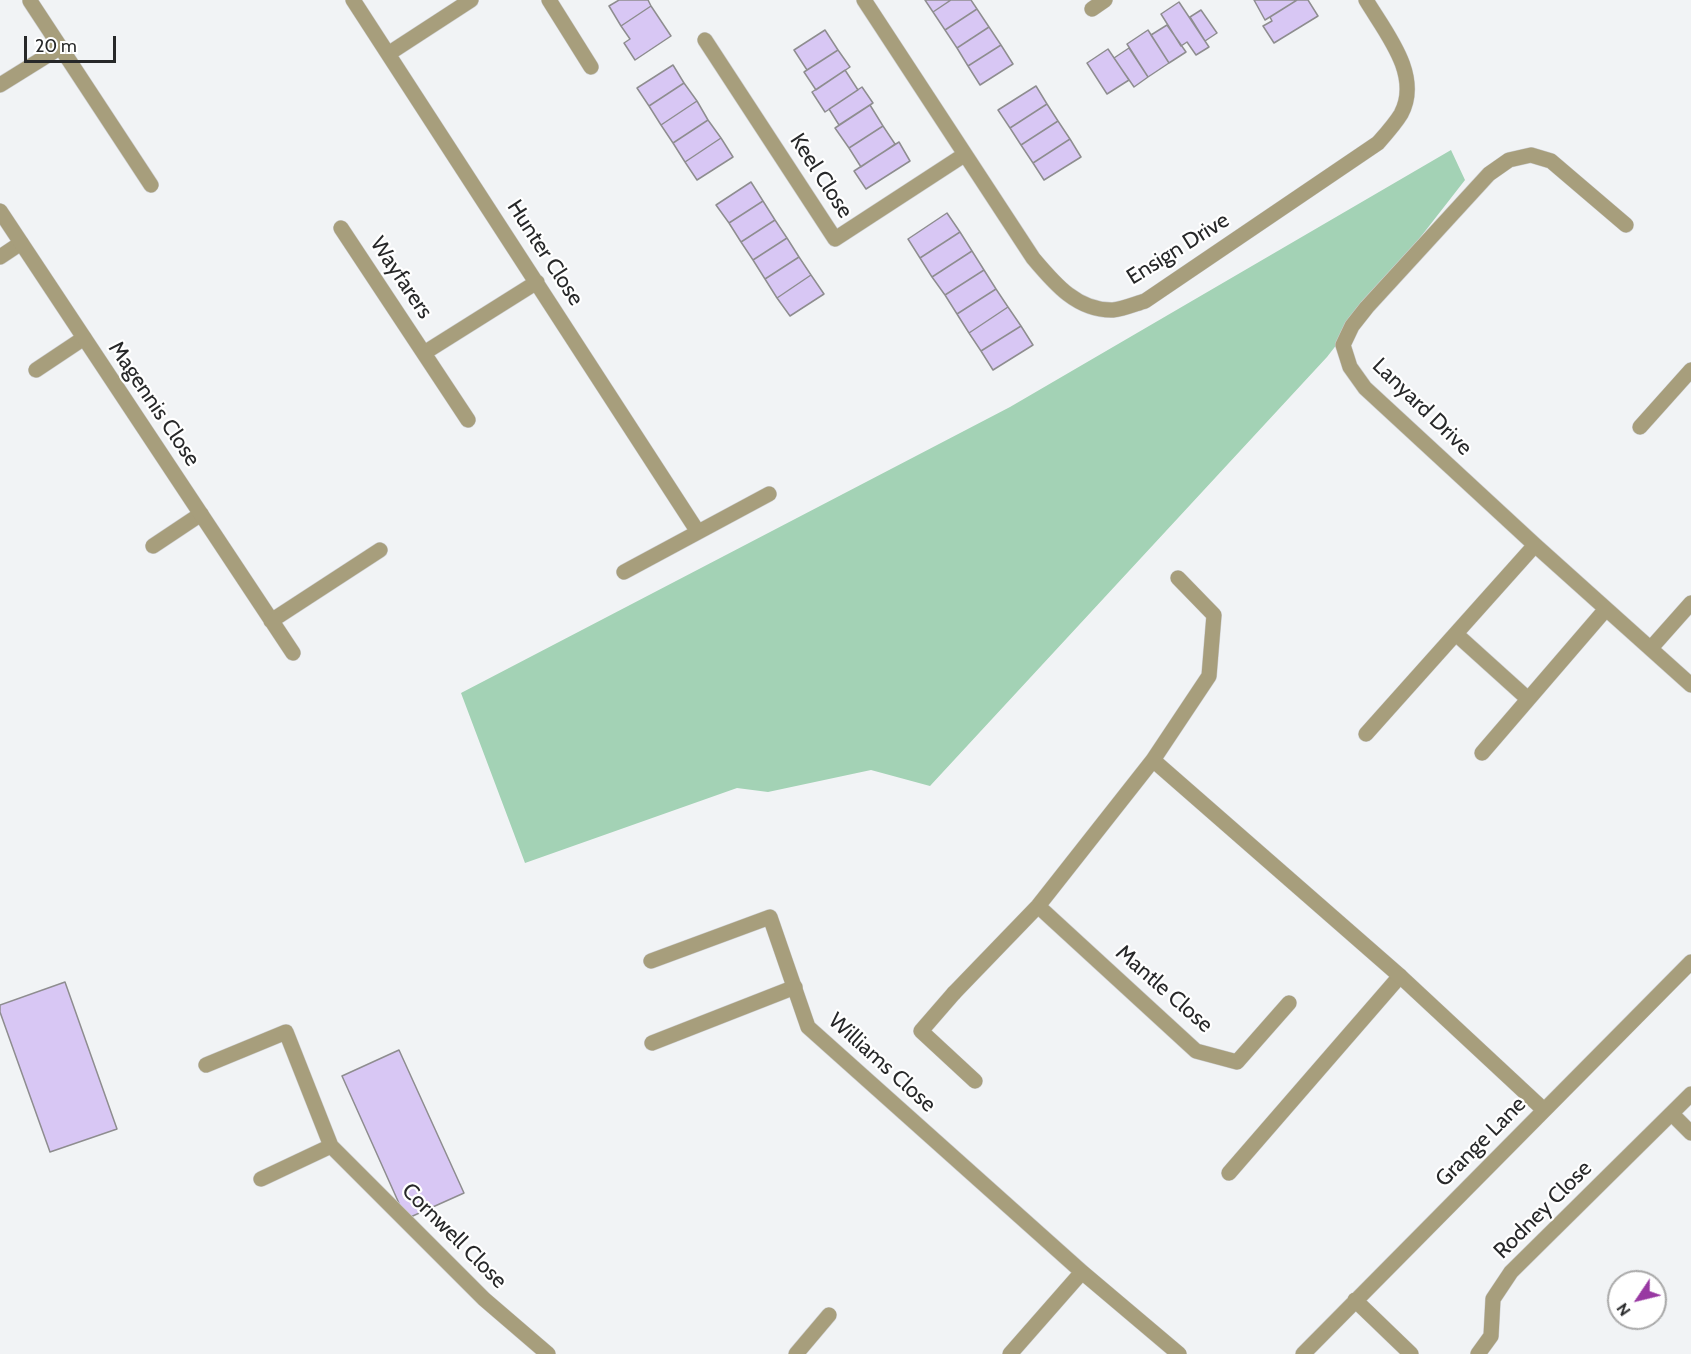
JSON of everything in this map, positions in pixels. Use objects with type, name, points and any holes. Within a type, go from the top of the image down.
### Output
[{"type":"street","points":[[30,0],[151,185]]},
{"type":"street","name":"Hunter Close","points":[[353,0],[698,532]]},
{"type":"street","points":[[388,54],[471,0]]},
{"type":"street","points":[[549,0],[591,67]]},
{"type":"street","name":"Ensign Drive","points":[[864,0],[1033,258],[1059,288],[1085,306],[1114,310],[1145,301],[1378,143],[1402,112],[1408,86],[1400,56],[1366,0]]},
{"type":"street","points":[[1092,9],[1105,0]]},
{"type":"street","name":"Keel Close","points":[[705,40],[835,239],[964,155]]},
{"type":"street","points":[[0,85],[61,47]]},
{"type":"street","name":"Lanyard Drive","points":[[1626,225],[1551,161],[1531,155],[1509,160],[1489,174],[1367,307],[1343,345],[1350,367],[1365,388],[1691,685]]},
{"type":"street","name":"Magennis Close","points":[[0,212],[292,653]]},
{"type":"street","name":"Wayfarers","points":[[341,228],[468,420]]},
{"type":"street","points":[[0,256],[21,243]]},
{"type":"street","name":"Wayfarers","points":[[424,353],[537,282]]},
{"type":"street","points":[[36,370],[84,338]]},
{"type":"street","points":[[1640,427],[1691,370]]},
{"type":"street","points":[[624,572],[769,494]]},
{"type":"street","points":[[153,546],[201,514]]},
{"type":"street","points":[[1366,734],[1535,545]]},
{"type":"street","points":[[271,621],[380,550]]},
{"type":"street","points":[[975,1081],[921,1031],[954,993],[1038,906],[1153,760],[1209,675],[1214,615],[1178,578]]},
{"type":"street","points":[[1651,648],[1691,603]]},
{"type":"street","points":[[1482,753],[1606,609]]},
{"type":"street","points":[[1456,634],[1528,699]]},
{"type":"street","points":[[1153,760],[1400,976],[1544,1110]]},
{"type":"street","name":"Mantle Close","points":[[1038,906],[1197,1051],[1237,1062],[1289,1003]]},
{"type":"street","name":"Williams Close","points":[[651,961],[770,917],[808,1027],[1082,1272],[1179,1354]]},
{"type":"street","name":"Grange Lane","points":[[1303,1354],[1691,962]]},
{"type":"street","points":[[1230,1173],[1400,976]]},
{"type":"street","points":[[652,1043],[795,987]]},
{"type":"street","name":"Cornwell Close","points":[[206,1065],[285,1032],[331,1146],[484,1299],[548,1354]]},
{"type":"street","name":"Rodney Close","points":[[1478,1354],[1491,1336],[1493,1299],[1511,1272],[1691,1094]]},
{"type":"street","points":[[1672,1114],[1691,1133]]},
{"type":"street","points":[[261,1179],[331,1146]]},
{"type":"street","points":[[1010,1354],[1082,1272]]},
{"type":"street","points":[[1354,1300],[1411,1354]]},
{"type":"street","points":[[796,1354],[829,1315]]},
{"type":"green space","points":[[1451,150],[1465,180],[1327,357],[930,786],[871,770],[768,792],[737,788],[525,863],[461,693],[1010,407]]},
{"type":"building","points":[[619,0],[648,0],[651,6],[621,26],[609,6]]},
{"type":"building","points":[[925,0],[951,0],[933,12]]},
{"type":"building","points":[[951,0],[971,0],[977,9],[945,30],[933,12]]},
{"type":"building","points":[[1254,0],[1297,0],[1265,20]]},
{"type":"building","points":[[1297,0],[1308,0],[1318,16],[1274,43],[1263,26],[1272,21],[1270,17]]},
{"type":"building","points":[[1179,2],[1209,47],[1196,55],[1187,42],[1181,46],[1161,14]]},
{"type":"building","points":[[651,6],[671,36],[635,60],[624,43],[630,39],[621,26]]},
{"type":"building","points":[[977,9],[989,27],[957,48],[945,30]]},
{"type":"building","points":[[1201,10],[1217,33],[1205,41],[1190,17]]},
{"type":"building","points":[[1167,25],[1186,52],[1169,63],[1151,35]]},
{"type":"building","points":[[989,27],[1001,45],[968,66],[957,48]]},
{"type":"building","points":[[825,30],[838,50],[807,70],[794,50]]},
{"type":"building","points":[[1148,30],[1169,63],[1148,77],[1127,44]]},
{"type":"building","points":[[1001,45],[1013,64],[980,85],[968,66]]},
{"type":"building","points":[[1129,48],[1148,77],[1134,87],[1114,58]]},
{"type":"building","points":[[1108,49],[1129,80],[1107,94],[1087,63]]},
{"type":"building","points":[[838,50],[850,67],[816,90],[804,72]]},
{"type":"building","points":[[673,65],[684,83],[649,106],[637,88]]},
{"type":"building","points":[[845,70],[858,90],[825,112],[812,92]]},
{"type":"building","points":[[684,83],[697,101],[661,125],[649,106]]},
{"type":"building","points":[[1036,86],[1047,104],[1010,128],[998,110]]},
{"type":"building","points":[[862,87],[873,103],[839,125],[829,109]]},
{"type":"building","points":[[697,101],[708,120],[673,143],[661,125]]},
{"type":"building","points":[[1047,104],[1058,121],[1021,145],[1010,128]]},
{"type":"building","points":[[870,105],[883,126],[849,148],[835,128]]},
{"type":"building","points":[[708,120],[721,138],[685,162],[673,143]]},
{"type":"building","points":[[1058,121],[1070,139],[1033,163],[1021,145]]},
{"type":"building","points":[[883,126],[895,144],[861,167],[849,148]]},
{"type":"building","points":[[721,138],[733,157],[697,180],[685,162]]},
{"type":"building","points":[[1070,139],[1081,157],[1044,180],[1033,163]]},
{"type":"building","points":[[899,142],[910,161],[866,189],[854,171]]},
{"type":"building","points":[[751,182],[763,201],[729,223],[716,205]]},
{"type":"building","points":[[763,201],[775,220],[741,242],[729,223]]},
{"type":"building","points":[[947,213],[960,232],[920,258],[908,239]]},
{"type":"building","points":[[775,220],[787,238],[753,260],[741,242]]},
{"type":"building","points":[[960,232],[972,251],[932,277],[920,258]]},
{"type":"building","points":[[787,238],[799,257],[765,279],[753,260]]},
{"type":"building","points":[[972,251],[984,270],[945,295],[932,277]]},
{"type":"building","points":[[799,257],[811,275],[777,298],[765,279]]},
{"type":"building","points":[[984,270],[996,289],[957,314],[945,295]]},
{"type":"building","points":[[811,275],[824,294],[790,316],[777,298]]},
{"type":"building","points":[[996,289],[1008,307],[969,333],[957,314]]},
{"type":"building","points":[[1008,307],[1021,326],[981,351],[969,333]]},
{"type":"building","points":[[1021,326],[1033,345],[993,370],[981,351]]},
{"type":"building","points":[[65,982],[117,1129],[50,1152],[0,1012],[0,1005]]},
{"type":"building","points":[[399,1050],[464,1193],[406,1219],[342,1076]]}]
